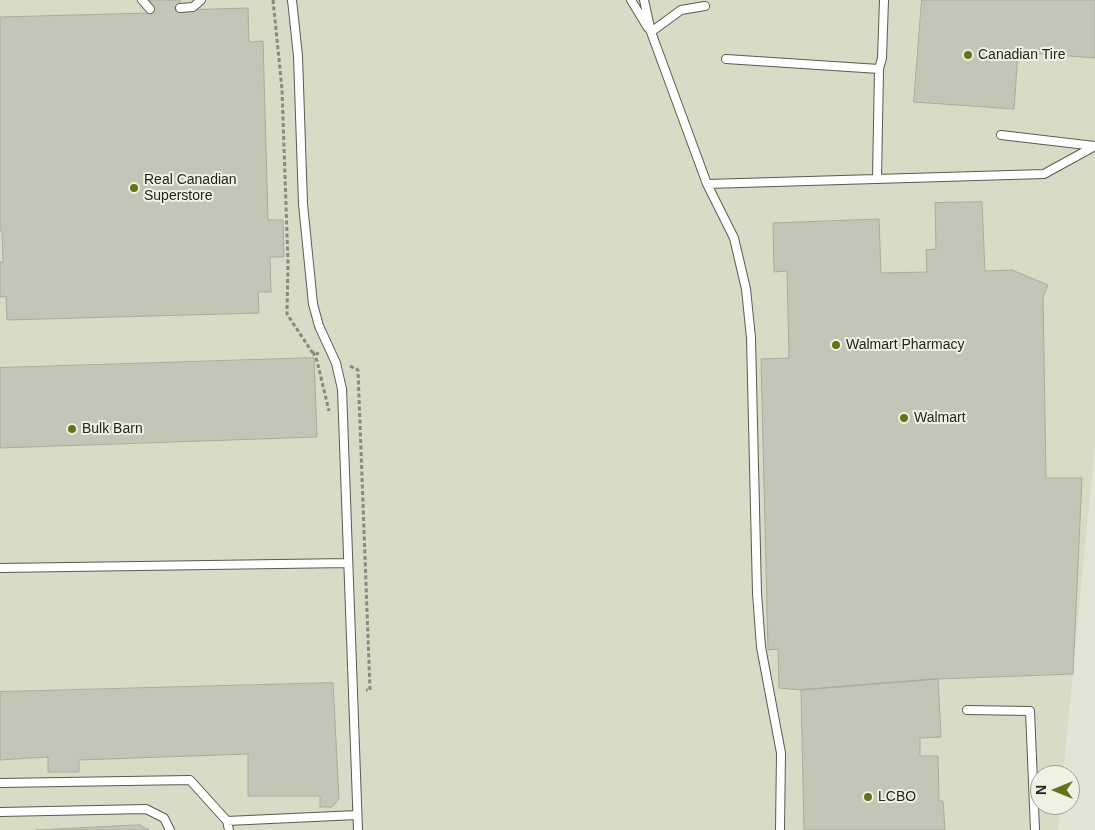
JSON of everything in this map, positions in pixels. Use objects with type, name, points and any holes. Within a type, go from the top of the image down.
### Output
[{"type":"lane","points":[[142,0],[146,8],[150,9]]},
{"type":"lane","points":[[180,8],[193,7],[201,0]]},
{"type":"lane","points":[[292,0],[298,56],[303,204],[313,304],[319,326],[334,360],[342,389],[358,830]]},
{"type":"lane","points":[[631,0],[651,32]]},
{"type":"lane","points":[[644,0],[651,32],[707,184],[734,238],[746,289],[751,338],[756,593],[761,647],[780,753],[780,830]]},
{"type":"lane","points":[[877,179],[879,69],[882,58],[884,0]]},
{"type":"lane","points":[[651,32],[682,10],[704,6]]},
{"type":"lane","points":[[726,60],[879,69]]},
{"type":"lane","points":[[1001,135],[1095,146]]},
{"type":"lane","points":[[707,184],[1044,174],[1095,146]]},
{"type":"lane","points":[[0,568],[348,563]]},
{"type":"lane","points":[[968,710],[1030,711],[1035,830]]},
{"type":"lane","points":[[0,783],[190,780],[227,821],[229,830]]},
{"type":"lane","points":[[0,812],[146,809],[164,818],[170,830]]},
{"type":"lane","points":[[227,821],[357,815]]},
{"type":"path","points":[[273,0],[282,89],[288,263],[287,314],[312,352],[358,370],[370,690],[352,691]]},
{"type":"shaded area","points":[[0,0],[1095,0],[1095,444],[1064,765],[1030,765],[1030,815],[1059,815],[1058,830],[0,830]]},
{"type":"building","name":"Real Canadian Superstore","points":[[149,0],[180,0],[180,10],[248,8],[249,42],[263,41],[268,220],[283,220],[284,257],[270,257],[271,292],[258,292],[259,313],[7,320],[6,296],[0,297],[0,262],[3,262],[2,231],[0,231],[0,17],[150,13]]},
{"type":"building","name":"Canadian Tire","points":[[922,0],[1095,0],[1095,58],[1018,52],[1014,109],[914,102]]},
{"type":"building","name":"Walmart","points":[[982,202],[985,271],[1012,270],[1048,285],[1043,297],[1046,478],[1082,478],[1073,674],[938,679],[801,690],[779,688],[778,649],[768,650],[761,359],[789,358],[787,271],[774,272],[773,223],[879,219],[881,273],[927,272],[926,250],[936,249],[935,203]]},
{"type":"building","points":[[314,358],[317,437],[0,448],[0,368]]},
{"type":"building","points":[[938,679],[941,737],[920,738],[920,756],[938,756],[939,801],[943,801],[945,830],[804,830],[801,690]]},
{"type":"building","points":[[333,683],[339,799],[332,807],[320,807],[320,796],[248,796],[248,754],[79,760],[79,772],[48,772],[48,757],[0,760],[0,692]]},
{"type":"building","points":[[140,825],[149,830],[36,830]]},
{"type":"place","name":"Canadian Tire","points":[[968,55]]},
{"type":"place","name":"Real Canadian Superstore","points":[[134,188]]},
{"type":"place","name":"Walmart Pharmacy","points":[[836,345]]},
{"type":"place","name":"Walmart","points":[[904,418]]},
{"type":"place","name":"Bulk Barn","points":[[72,429]]},
{"type":"place","name":"LCBO","points":[[868,797]]}]
